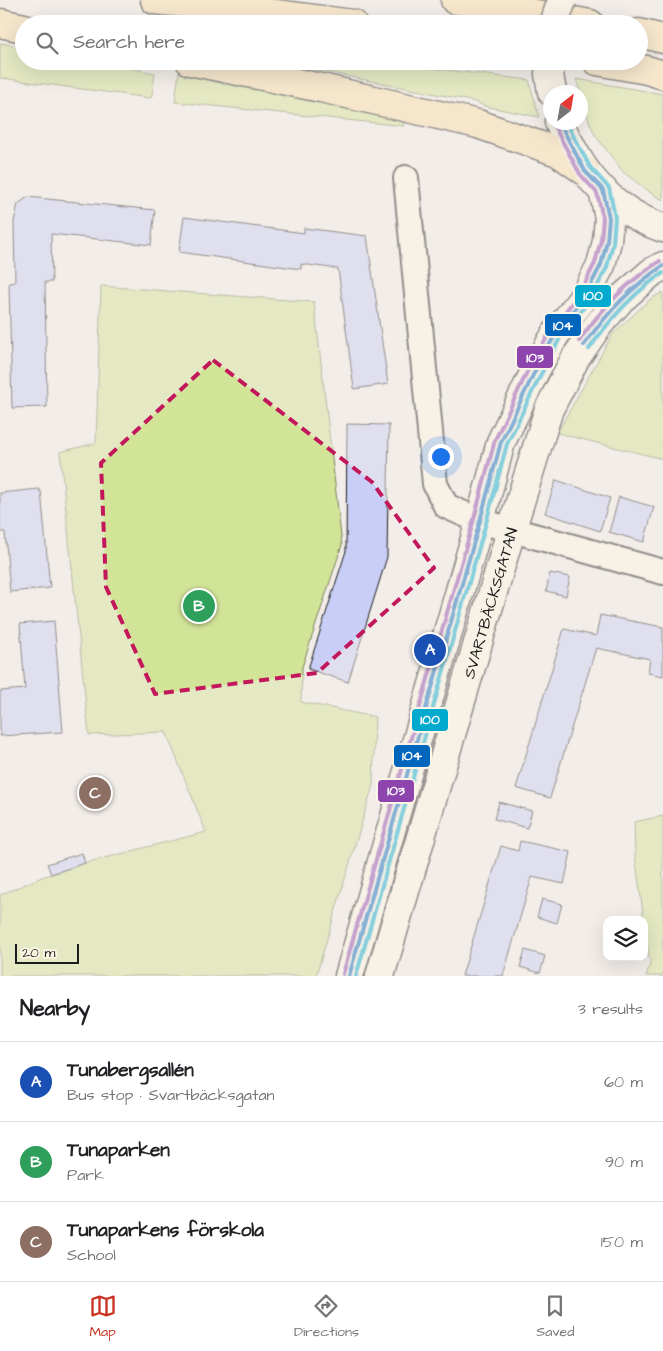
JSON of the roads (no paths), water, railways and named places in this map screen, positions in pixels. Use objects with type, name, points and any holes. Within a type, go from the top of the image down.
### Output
[{"type":"main road","points":[[155,0],[284,15]]},
{"type":"main road","points":[[455,0],[542,15]]},
{"type":"main road","points":[[0,23],[15,26]]},
{"type":"main road","points":[[648,35],[663,39]]},
{"type":"main road","points":[[234,70],[478,124],[558,152],[594,181]]},
{"type":"main road","points":[[647,70],[663,75]]},
{"type":"street","points":[[557,15],[562,0]]},
{"type":"street","points":[[549,70],[551,85]]},
{"type":"street","points":[[563,130],[594,181],[627,210],[663,228]]},
{"type":"street","name":"SVARTBÄCKSGATAN","points":[[406,178],[435,484],[446,506],[480,522]]},
{"type":"street","name":"SVARTBÄCKSGATAN","points":[[350,976],[480,522],[501,442],[543,356],[586,294],[601,265],[608,241],[609,218],[594,181]]},
{"type":"street","name":"SVARTBÄCKSGATAN","points":[[380,976],[548,409],[575,359],[598,324],[621,299],[652,272],[663,266]]},
{"type":"street","points":[[480,522],[663,572]]},
{"type":"place","name":"Tunaparken","points":[[199,606]]},
{"type":"place","name":"Tunabergsallén","points":[[430,650]]},
{"type":"place","name":"Tunaparkens förskola","points":[[95,793]]}]
